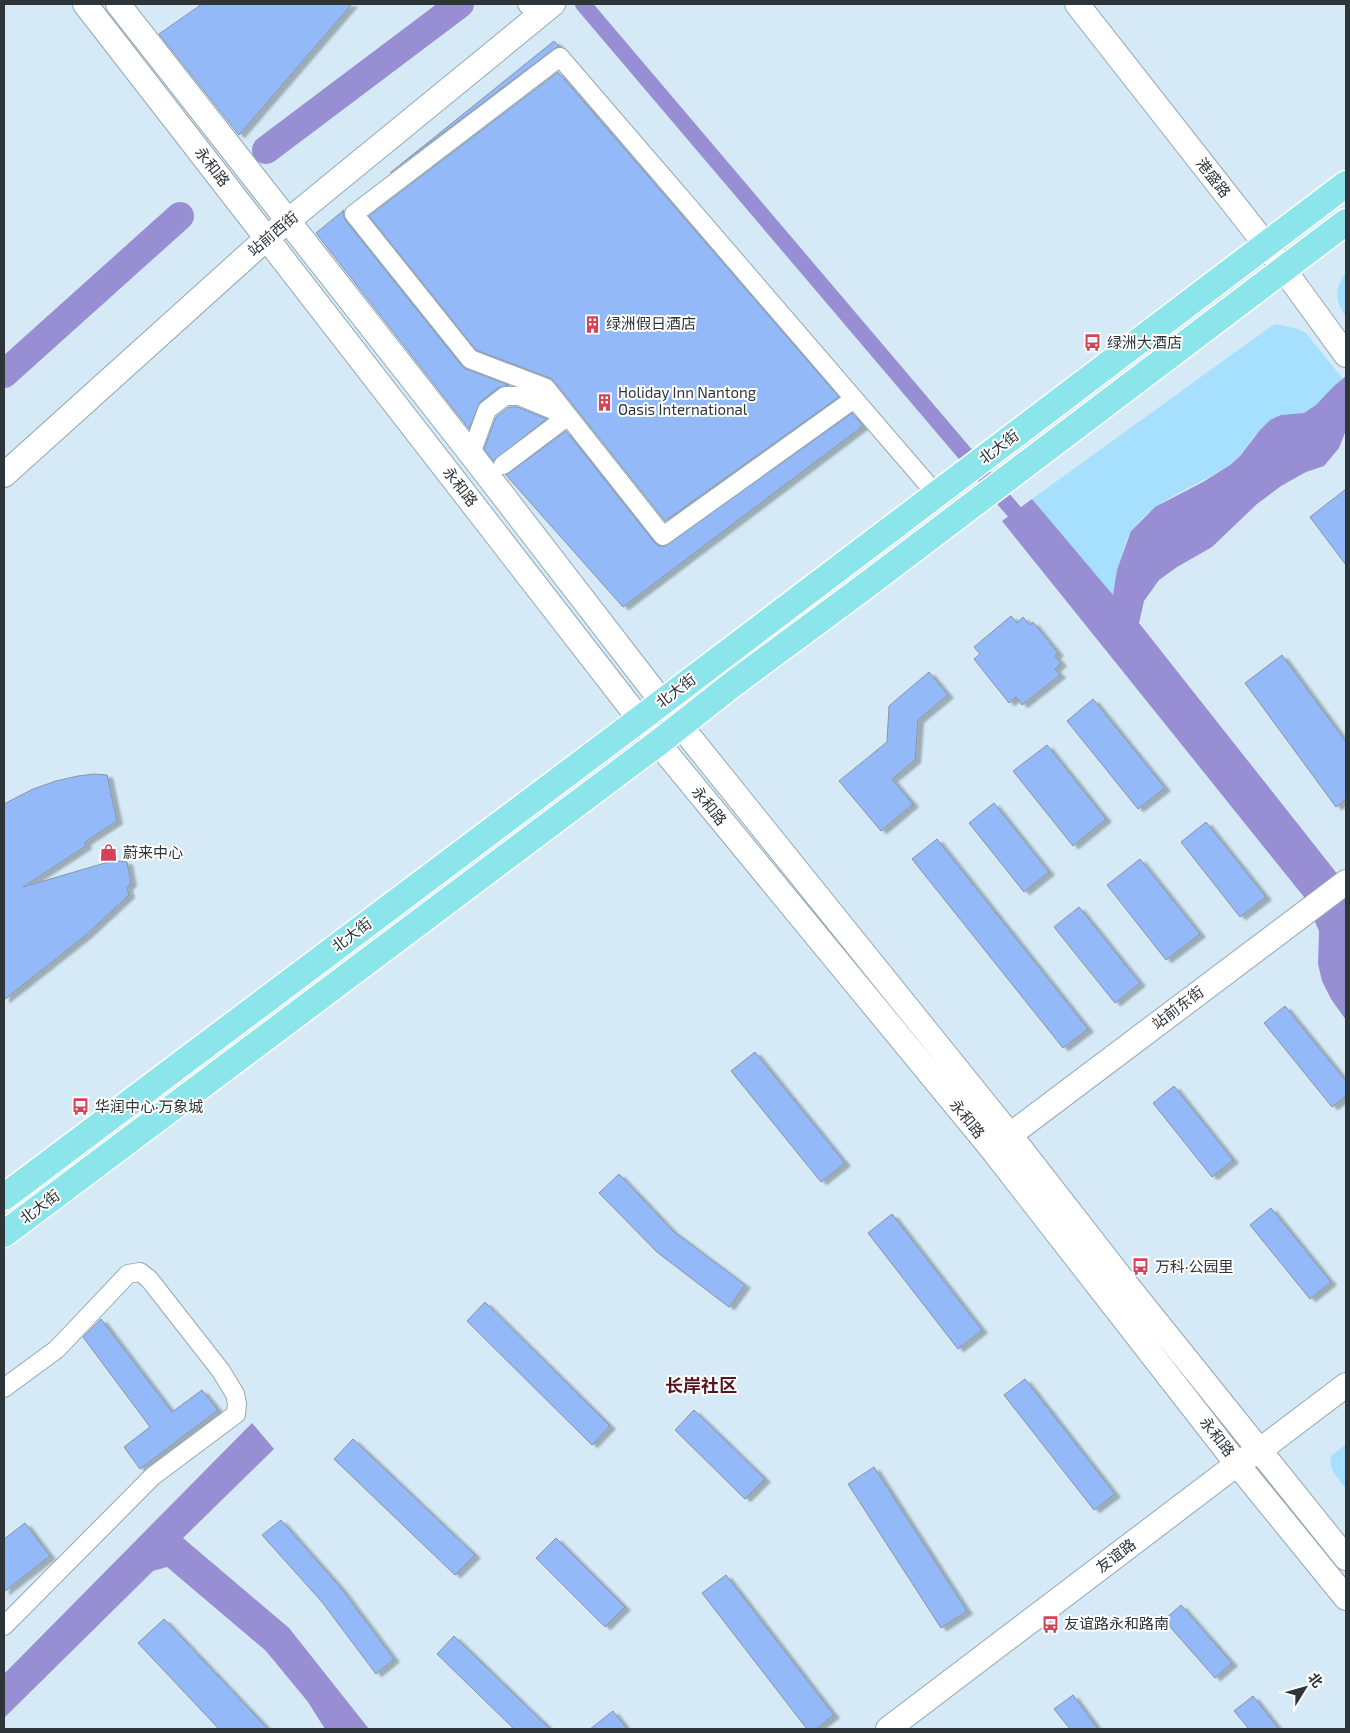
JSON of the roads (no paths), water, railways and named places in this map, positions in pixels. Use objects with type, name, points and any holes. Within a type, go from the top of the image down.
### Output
[{"type":"main road","name":"永和路","points":[[85,4],[658,743],[991,1148],[1238,1464],[1346,1598]]},
{"type":"main road","name":"永和路","points":[[118,4],[471,454],[680,725],[1010,1135],[1126,1284],[1346,1558]]},
{"type":"main road","name":"港盛路","points":[[1076,4],[1266,245],[1346,355]]},
{"type":"main road","name":"站前西街","points":[[4,476],[267,238],[542,7]]},
{"type":"main road","name":"北大街","points":[[4,1197],[1346,184]]},
{"type":"main road","name":"北大街","points":[[4,1234],[658,743],[1346,222]]},
{"type":"main road","name":"站前东街","points":[[1010,1135],[1346,882]]},
{"type":"main road","name":"友谊路","points":[[888,1729],[1238,1464],[1260,1450],[1346,1386]]},
{"type":"street","points":[[854,399],[663,536],[546,388],[470,359],[354,214],[560,57],[936,494]]},
{"type":"street","points":[[471,454],[487,410],[505,396],[519,396],[568,416]]},
{"type":"street","points":[[503,466],[568,416]]},
{"type":"street","points":[[4,1388],[57,1349],[128,1274],[140,1272],[149,1279],[221,1371],[235,1394],[237,1404],[236,1414],[153,1476],[4,1626]]},
{"type":"waterway","points":[[266,150],[460,4]]},
{"type":"waterway","points":[[583,4],[1028,528]]},
{"type":"waterway","points":[[4,374],[180,216]]},
{"type":"place","name":"绿洲假日酒店","points":[[592,324]]},
{"type":"place","name":"绿洲大酒店","points":[[1093,343]]},
{"type":"place","name":"Holiday Inn Nantong Oasis International","points":[[604,402]]},
{"type":"place","name":"蔚来中心","points":[[109,853]]},
{"type":"place","name":"华润中心·万象城","points":[[81,1107]]},
{"type":"place","name":"万科·公园里","points":[[1141,1267]]},
{"type":"place","name":"友谊路永和路南","points":[[1050,1624]]},
{"type":"district","name":"长岸社区","points":[[701,1386]]}]
